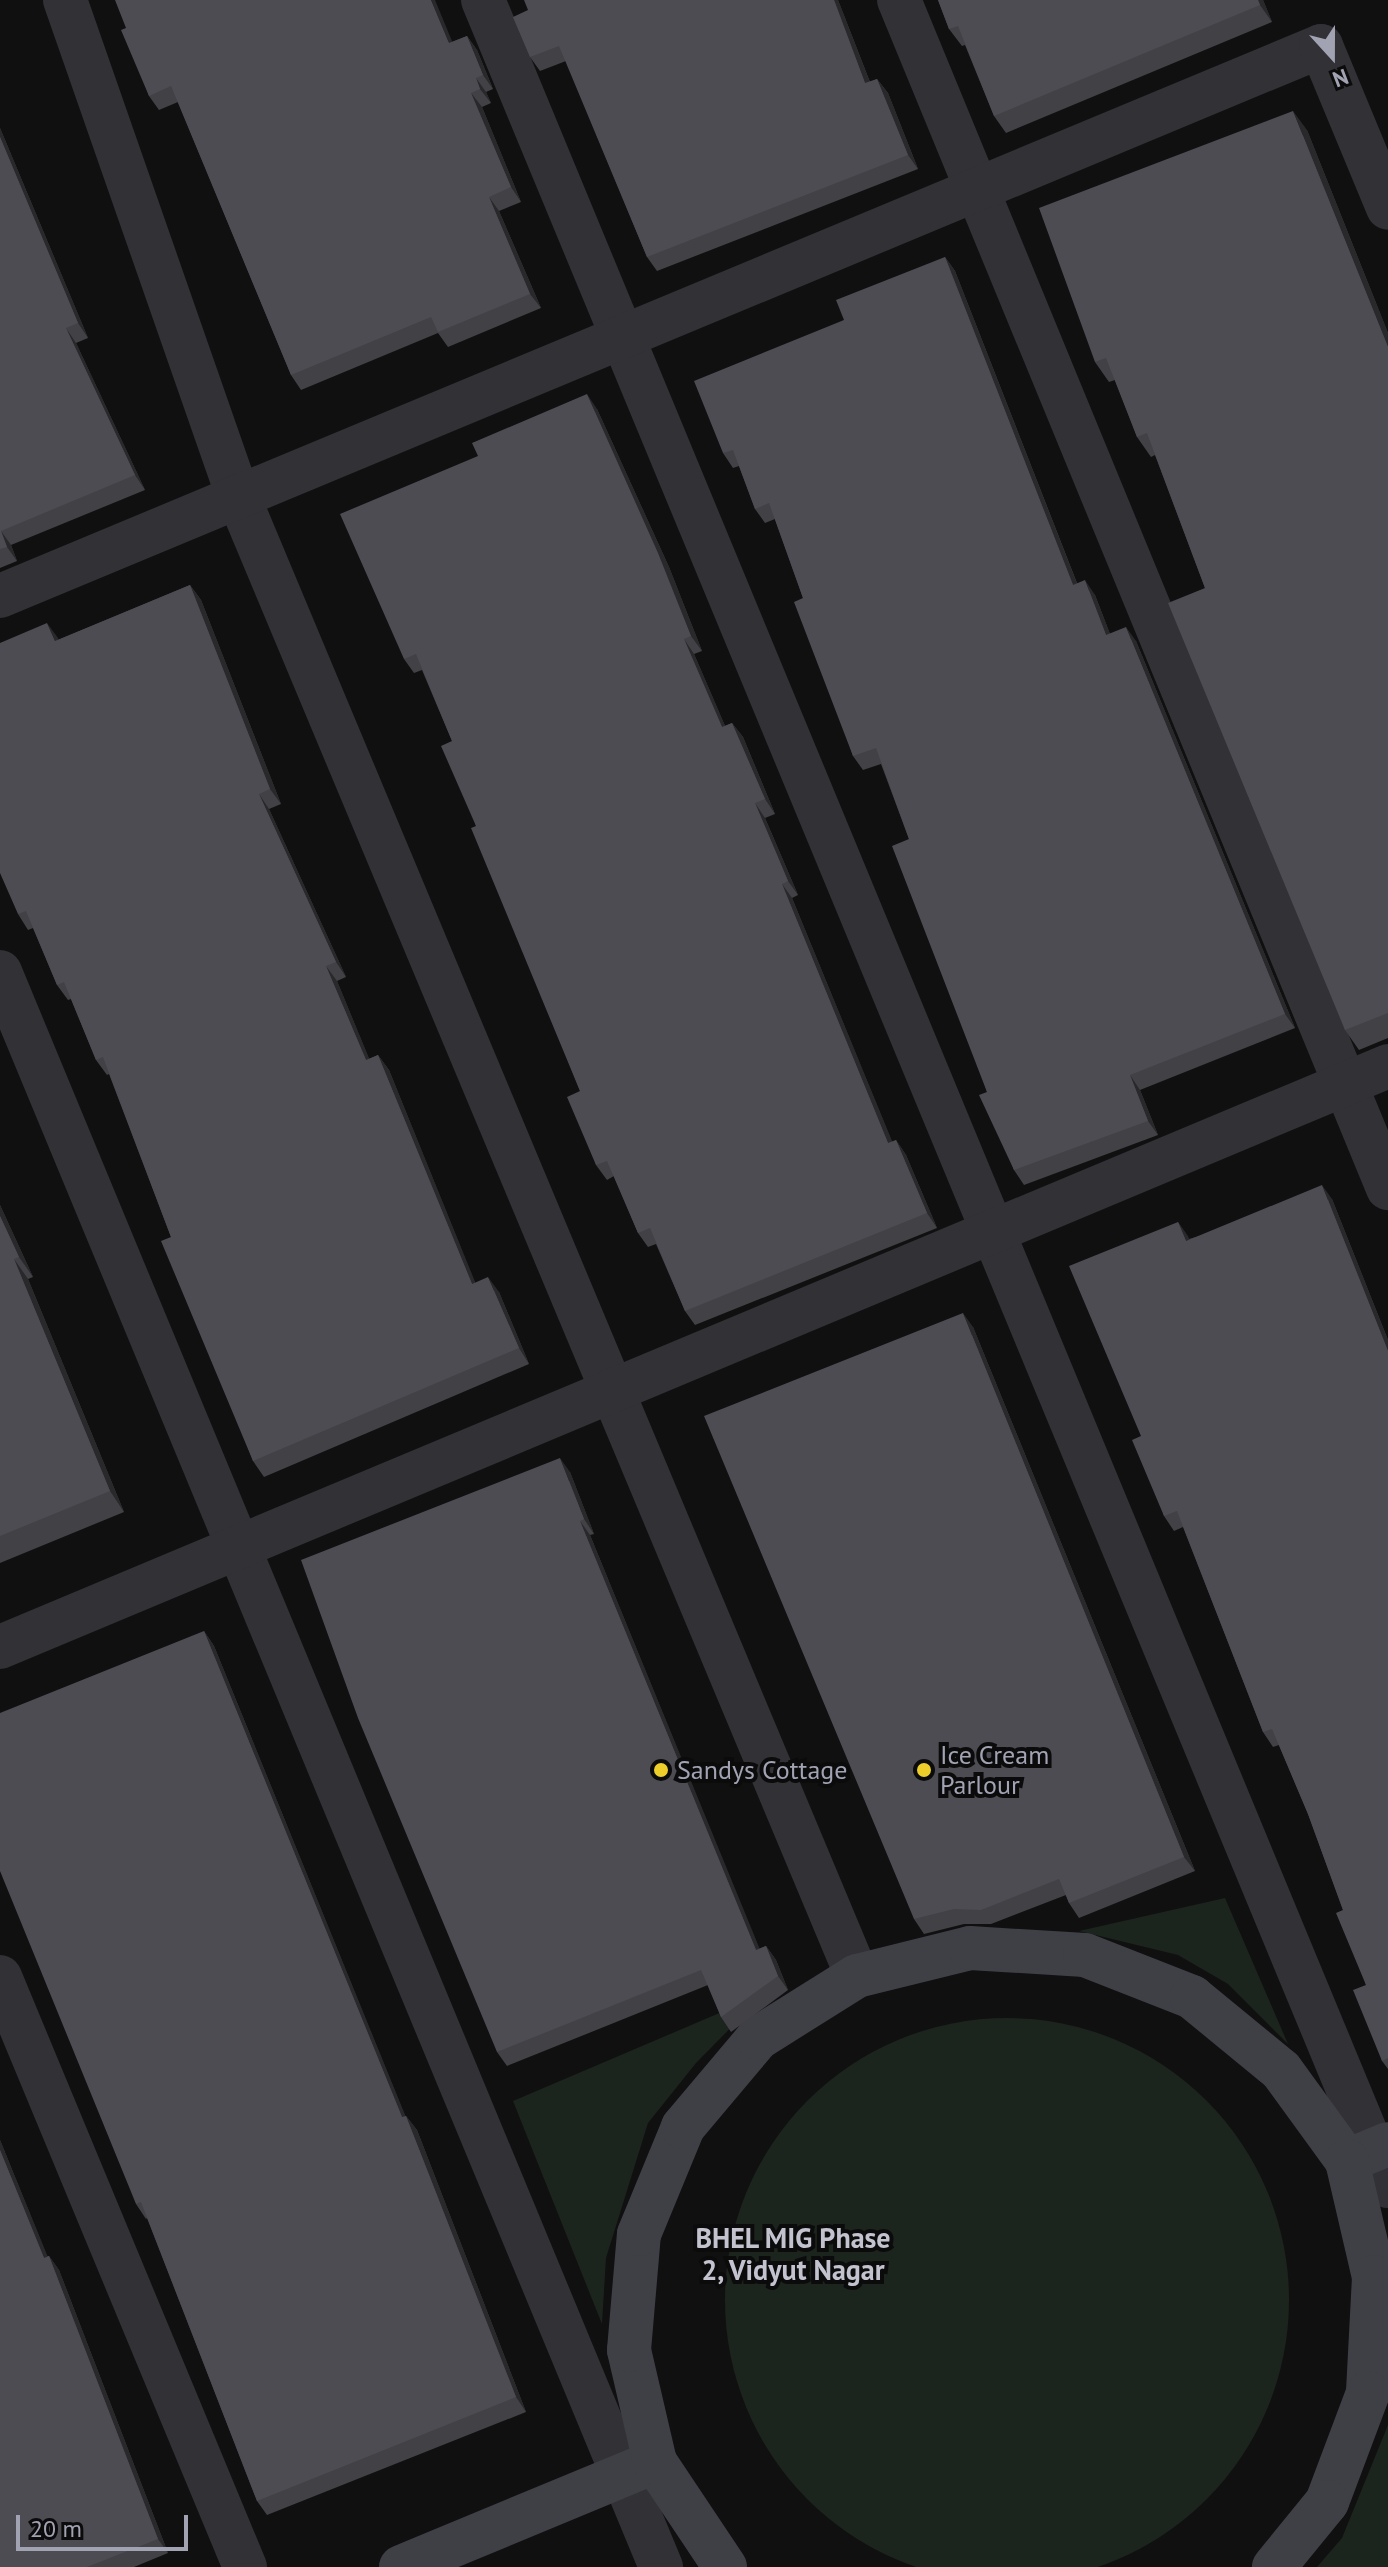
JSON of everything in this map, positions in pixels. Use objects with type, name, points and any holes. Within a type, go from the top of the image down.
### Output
[{"type":"street","points":[[65,0],[238,496],[857,1976]]},
{"type":"street","points":[[483,0],[1374,2160],[1374,2277],[1368,2393],[1327,2502],[1274,2567]]},
{"type":"street","points":[[899,0],[1388,1188]]},
{"type":"street","points":[[0,596],[1321,46],[1388,208]]},
{"type":"street","points":[[0,972],[238,1548],[638,2468],[725,2567]]},
{"type":"street","points":[[0,1647],[1388,1066]]},
{"type":"street","points":[[661,2567],[638,2468],[629,2350],[639,2234],[683,2127],[758,2038],[857,1976],[970,1948],[1085,1955],[1192,1997],[1281,2070],[1374,2160]]},
{"type":"street","points":[[0,1977],[245,2567]]},
{"type":"street","points":[[401,2567],[638,2468]]},
{"type":"shaded area","points":[[1225,1898],[1288,2044],[1228,1984],[1178,1955],[1079,1931]]},
{"type":"shaded area","points":[[764,1994],[696,2063],[648,2123],[606,2258],[602,2324],[513,2101]]},
{"type":"shaded area","points":[[1007,2018],[1062,2024],[1115,2040],[1163,2066],[1206,2101],[1241,2144],[1267,2192],[1283,2245],[1289,2300],[1283,2355],[1267,2408],[1241,2456],[1206,2499],[1163,2534],[1115,2560],[1062,2576],[1007,2582],[952,2576],[899,2560],[851,2534],[808,2499],[773,2456],[747,2408],[731,2355],[725,2300],[731,2245],[747,2192],[773,2144],[808,2101],[851,2066],[899,2040],[952,2024]]},
{"type":"shaded area","points":[[1388,2425],[1388,2567],[1317,2567],[1342,2538]]},
{"type":"building","points":[[115,0],[431,0],[449,43],[467,36],[483,75],[476,78],[480,89],[471,93],[511,187],[489,197],[530,294],[438,332],[431,317],[291,375],[171,86],[149,96],[121,30],[126,28]]},
{"type":"building","points":[[524,0],[834,0],[865,83],[877,79],[908,155],[647,257],[559,46],[530,57],[513,17],[528,10]]},
{"type":"building","points":[[938,0],[1258,0],[1260,5],[994,116],[958,26],[949,29]]},
{"type":"building","points":[[1293,111],[1388,347],[1388,1013],[1345,1030],[1168,603],[1205,588],[1147,433],[1137,437],[1106,358],[1095,362],[1039,208]]},
{"type":"building","points":[[0,137],[78,323],[66,328],[135,475],[1,531],[7,547],[0,549]]},
{"type":"building","points":[[945,257],[1073,585],[1085,580],[1106,635],[1126,627],[1285,1014],[1130,1075],[1148,1121],[1014,1170],[979,1095],[987,1092],[892,846],[909,839],[876,748],[853,756],[794,602],[803,598],[769,503],[755,509],[733,450],[723,453],[694,381],[844,320],[836,300]]},
{"type":"building","points":[[587,394],[658,553],[691,636],[684,639],[722,727],[732,723],[765,799],[755,803],[788,881],[782,884],[888,1143],[896,1140],[927,1213],[685,1311],[650,1228],[638,1233],[607,1161],[596,1165],[567,1097],[580,1091],[471,828],[476,826],[441,746],[452,741],[416,654],[404,659],[340,514],[478,456],[472,443]]},
{"type":"building","points":[[190,585],[270,789],[259,794],[336,962],[326,966],[366,1060],[378,1055],[472,1284],[488,1277],[519,1348],[253,1461],[161,1241],[171,1237],[103,1057],[96,1060],[64,982],[57,985],[26,911],[18,914],[0,873],[0,643],[47,623],[55,641]]},
{"type":"building","points":[[1322,1185],[1388,1351],[1388,2058],[1382,2061],[1353,1990],[1366,1985],[1336,1913],[1343,1910],[1308,1814],[1272,1729],[1263,1732],[1177,1511],[1164,1516],[1132,1440],[1141,1436],[1069,1266],[1178,1222],[1186,1241]]},
{"type":"building","points":[[0,1216],[19,1257],[14,1259],[110,1491],[0,1536]]},
{"type":"building","points":[[963,1313],[1184,1857],[1069,1903],[1059,1879],[981,1910],[954,1909],[914,1919],[704,1416]]},
{"type":"building","points":[[560,1458],[584,1519],[580,1521],[756,1950],[766,1946],[778,1976],[721,2017],[701,1970],[497,2052],[358,1718],[301,1560]]},
{"type":"building","points":[[204,1631],[402,2117],[406,2116],[516,2397],[257,2501],[141,2202],[136,2204],[0,1871],[0,1713]]},
{"type":"building","points":[[0,2150],[44,2258],[49,2256],[158,2539],[87,2567],[0,2567]]},
{"type":"place","name":"Sandys Cottage","points":[[661,1770]]},
{"type":"place","name":"Ice Cream Parlour","points":[[924,1770]]},
{"type":"district","name":"BHEL MIG Phase 2, Vidyut Nagar","points":[[793,2254]]}]
